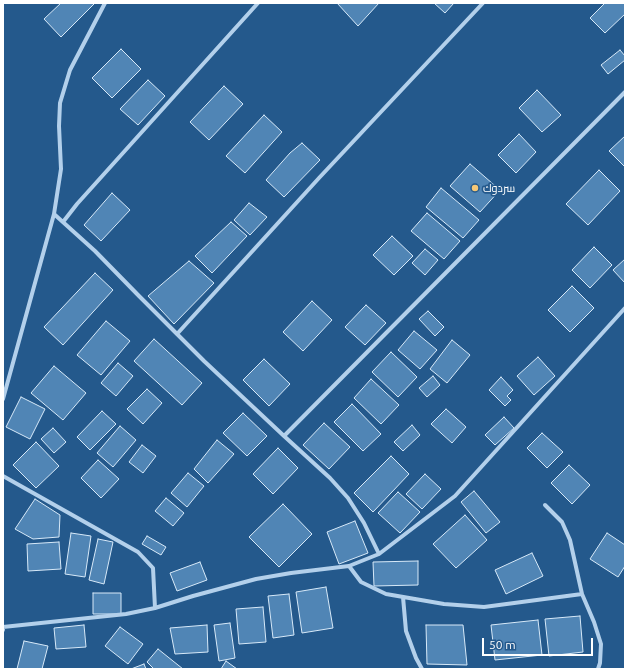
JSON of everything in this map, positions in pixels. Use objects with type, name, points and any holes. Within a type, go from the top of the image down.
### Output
[{"type":"street","points":[[3,399],[54,214],[61,169],[59,126],[60,102],[70,70],[105,3]]},
{"type":"street","points":[[63,222],[77,204],[258,3]]},
{"type":"street","points":[[176,334],[319,178],[483,3]]},
{"type":"street","points":[[284,436],[625,92]]},
{"type":"street","points":[[54,214],[95,250],[210,367],[330,478],[348,498],[364,523],[379,554]]},
{"type":"street","points":[[3,627],[126,614],[155,608],[192,596],[256,579],[349,566],[379,554],[455,496],[625,308]]},
{"type":"street","points":[[3,476],[138,552],[153,568],[155,608]]},
{"type":"street","points":[[545,505],[562,522],[570,540],[582,594],[594,622],[601,644],[600,663],[598,669]]},
{"type":"street","points":[[349,566],[361,582],[386,594],[444,604],[484,607],[582,594]]},
{"type":"street","points":[[403,597],[406,631],[416,658],[422,669]]},
{"type":"street","points":[[3,623],[3,630]]},
{"type":"building","points":[[61,3],[95,3],[61,37],[44,19]]},
{"type":"building","points":[[337,3],[379,3],[358,26]]},
{"type":"building","points":[[434,3],[454,3],[445,13]]},
{"type":"building","points":[[605,3],[625,3],[625,14],[605,33],[590,18]]},
{"type":"building","points":[[121,49],[141,69],[112,98],[92,78]]},
{"type":"building","points":[[620,50],[625,56],[625,60],[608,74],[601,65]]},
{"type":"building","points":[[148,80],[165,96],[138,125],[120,109]]},
{"type":"building","points":[[224,86],[243,104],[209,140],[190,122]]},
{"type":"building","points":[[537,90],[561,115],[542,132],[519,108]]},
{"type":"building","points":[[264,115],[282,132],[245,173],[226,156]]},
{"type":"building","points":[[519,134],[536,152],[516,173],[498,155]]},
{"type":"building","points":[[625,136],[625,167],[609,151]]},
{"type":"building","points":[[302,143],[320,160],[284,197],[266,180],[290,153]]},
{"type":"building","name":"سردوك","points":[[470,164],[500,190],[480,212],[450,186]]},
{"type":"building","points":[[599,170],[620,191],[588,225],[566,204]]},
{"type":"building","points":[[441,188],[479,220],[463,238],[426,207]]},
{"type":"building","points":[[112,193],[130,210],[101,241],[84,225]]},
{"type":"building","points":[[249,203],[267,217],[250,235],[234,220]]},
{"type":"building","points":[[427,213],[460,241],[444,259],[411,231]]},
{"type":"building","points":[[231,222],[247,236],[212,273],[195,256]]},
{"type":"building","points":[[392,236],[413,256],[394,275],[373,255]]},
{"type":"building","points":[[594,247],[612,265],[590,288],[572,270]]},
{"type":"building","points":[[425,249],[438,260],[425,275],[412,263]]},
{"type":"building","points":[[625,259],[625,283],[613,270]]},
{"type":"building","points":[[189,261],[214,283],[174,324],[148,296]]},
{"type":"building","points":[[95,273],[113,290],[63,345],[44,327]]},
{"type":"building","points":[[572,286],[594,308],[570,332],[548,310]]},
{"type":"building","points":[[312,301],[332,320],[303,351],[283,332]]},
{"type":"building","points":[[366,305],[386,323],[365,345],[345,327]]},
{"type":"building","points":[[428,311],[444,327],[435,336],[419,319]]},
{"type":"building","points":[[106,321],[130,341],[101,375],[77,355]]},
{"type":"building","points":[[414,331],[437,350],[420,369],[398,350]]},
{"type":"building","points":[[154,339],[202,383],[182,405],[134,361]]},
{"type":"building","points":[[452,340],[470,355],[447,383],[430,369]]},
{"type":"building","points":[[391,352],[417,377],[398,397],[372,372]]},
{"type":"building","points":[[538,357],[555,376],[534,395],[517,376]]},
{"type":"building","points":[[264,359],[290,384],[269,406],[243,380]]},
{"type":"building","points":[[118,363],[133,376],[116,396],[101,383]]},
{"type":"building","points":[[54,366],[86,393],[63,420],[31,393]]},
{"type":"building","points":[[433,376],[440,385],[427,397],[419,388]]},
{"type":"building","points":[[501,377],[513,390],[507,396],[511,400],[505,406],[489,390]]},
{"type":"building","points":[[371,379],[399,405],[381,424],[354,398]]},
{"type":"building","points":[[147,389],[162,403],[143,424],[127,409]]},
{"type":"building","points":[[21,397],[45,409],[30,439],[6,427]]},
{"type":"building","points":[[352,404],[381,434],[363,451],[334,422]]},
{"type":"building","points":[[446,409],[466,427],[452,443],[431,424]]},
{"type":"building","points":[[102,411],[116,424],[90,450],[77,437]]},
{"type":"building","points":[[243,413],[267,436],[247,456],[223,433]]},
{"type":"building","points":[[504,417],[514,428],[495,445],[485,435]]},
{"type":"building","points":[[324,423],[350,447],[329,469],[303,445]]},
{"type":"building","points":[[412,425],[420,435],[403,451],[394,442]]},
{"type":"building","points":[[120,426],[136,440],[113,467],[97,453]]},
{"type":"building","points":[[53,428],[66,442],[54,453],[41,439]]},
{"type":"building","points":[[542,433],[563,452],[547,468],[527,448]]},
{"type":"building","points":[[217,440],[234,454],[208,483],[194,469]]},
{"type":"building","points":[[36,442],[59,466],[36,488],[13,465]]},
{"type":"building","points":[[142,445],[156,456],[143,473],[129,462]]},
{"type":"building","points":[[278,448],[298,468],[273,494],[253,474]]},
{"type":"building","points":[[391,456],[409,474],[373,512],[354,493]]},
{"type":"building","points":[[98,460],[119,479],[101,498],[81,478]]},
{"type":"building","points":[[569,465],[590,485],[572,504],[551,483]]},
{"type":"building","points":[[188,473],[204,486],[187,507],[171,493]]},
{"type":"building","points":[[425,474],[441,489],[422,509],[406,494]]},
{"type":"building","points":[[474,491],[500,522],[486,533],[461,502]]},
{"type":"building","points":[[398,492],[420,512],[400,533],[378,513]]},
{"type":"building","points":[[166,498],[184,513],[173,526],[155,511]]},
{"type":"building","points":[[35,499],[60,515],[59,537],[33,539],[15,529]]},
{"type":"building","points":[[283,504],[312,534],[279,567],[249,537]]},
{"type":"building","points":[[465,515],[487,540],[456,568],[433,544]]},
{"type":"building","points":[[355,521],[368,553],[339,564],[327,532]]},
{"type":"building","points":[[71,533],[91,536],[85,577],[65,574]]},
{"type":"building","points":[[607,533],[625,545],[625,566],[618,577],[590,559]]},
{"type":"building","points":[[147,536],[166,547],[161,555],[142,544]]},
{"type":"building","points":[[98,539],[113,542],[104,584],[89,580]]},
{"type":"building","points":[[59,542],[61,569],[28,571],[27,544]]},
{"type":"building","points":[[532,553],[543,576],[506,594],[495,570]]},
{"type":"building","points":[[418,561],[418,585],[374,586],[373,562]]},
{"type":"building","points":[[200,562],[207,580],[177,591],[170,573]]},
{"type":"building","points":[[326,587],[333,628],[302,633],[296,592]]},
{"type":"building","points":[[93,593],[121,593],[121,614],[93,614]]},
{"type":"building","points":[[289,594],[294,635],[273,638],[268,596]]},
{"type":"building","points":[[263,607],[266,642],[239,644],[236,609]]},
{"type":"building","points":[[580,616],[583,652],[549,656],[545,619]]},
{"type":"building","points":[[538,620],[542,655],[495,660],[491,625]]},
{"type":"building","points":[[230,623],[235,658],[219,661],[214,625]]},
{"type":"building","points":[[84,625],[86,647],[56,649],[54,628]]},
{"type":"building","points":[[207,625],[208,652],[175,654],[170,628]]},
{"type":"building","points":[[426,625],[463,625],[467,665],[427,664]]},
{"type":"building","points":[[120,627],[143,644],[128,664],[105,646]]},
{"type":"building","points":[[24,641],[48,646],[42,669],[17,669]]},
{"type":"building","points":[[158,649],[183,669],[154,669],[147,662]]},
{"type":"building","points":[[226,661],[237,669],[221,669]]},
{"type":"building","points":[[144,664],[146,669],[131,669]]},
{"type":"place","name":"سردوك","points":[[475,188]]}]
